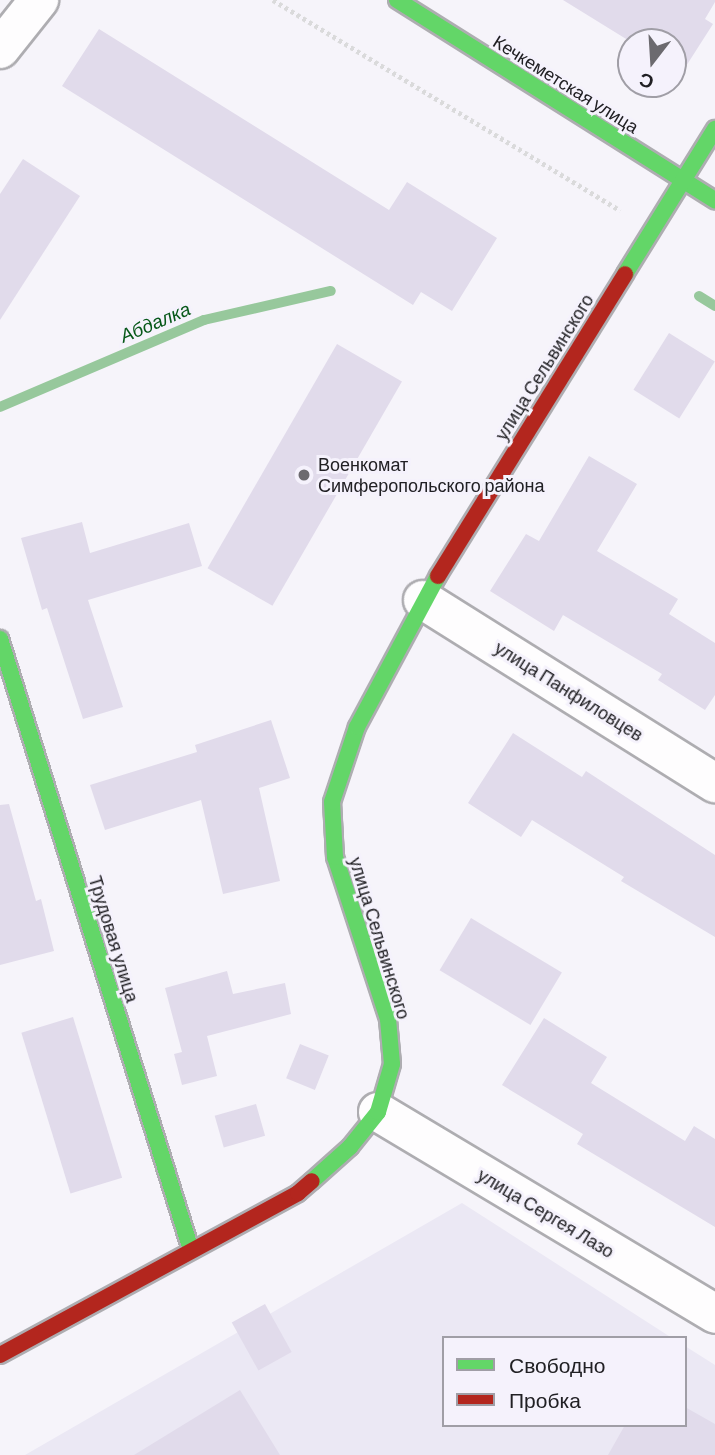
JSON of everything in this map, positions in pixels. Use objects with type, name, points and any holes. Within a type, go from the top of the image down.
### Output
[{"type":"street","points":[[0,49],[39,0]]},
{"type":"street","name":"Кечкеметская улица","points":[[397,0],[715,200]]},
{"type":"street","name":"улица Сельвинского","points":[[0,1355],[298,1193],[350,1147],[378,1112],[392,1064],[388,1019],[335,857],[332,802],[357,727],[423,600],[681,179],[715,129]]},
{"type":"street","name":"улица Панфиловцев","points":[[423,600],[715,783]]},
{"type":"street","name":"Трудовая улица","points":[[0,639],[191,1250]]},
{"type":"street","name":"улица Сергея Лазо","points":[[378,1112],[715,1314]]},
{"type":"path","points":[[273,0],[651,229]]},
{"type":"shaded area","points":[[462,1203],[669,1336],[442,1336],[442,1427],[687,1427],[687,1347],[715,1365],[715,1455],[25,1455]]},
{"type":"building","points":[[563,0],[715,0],[705,19],[713,24],[687,65],[687,28],[617,28],[617,33]]},
{"type":"building","points":[[99,29],[389,210],[407,182],[497,238],[452,311],[421,292],[413,305],[62,86]]},
{"type":"building","points":[[23,159],[80,196],[0,320],[0,194]]},
{"type":"building","points":[[669,333],[715,362],[679,418],[633,390]]},
{"type":"building","name":"Военкомат Симферопольского района","points":[[337,344],[402,382],[272,606],[208,568]]},
{"type":"building","points":[[589,456],[637,484],[597,551],[678,599],[669,614],[715,643],[715,695],[705,710],[658,680],[662,674],[563,615],[554,631],[490,591],[526,534],[539,541]]},
{"type":"building","points":[[82,522],[90,553],[189,523],[202,566],[88,600],[123,707],[83,719],[47,608],[42,610],[21,538]]},
{"type":"building","points":[[271,720],[290,778],[259,788],[280,881],[223,894],[201,800],[105,830],[90,785],[197,752],[195,745]]},
{"type":"building","points":[[513,733],[582,777],[586,771],[715,855],[715,937],[621,881],[624,877],[532,820],[521,837],[468,803]]},
{"type":"building","points":[[9,804],[36,901],[41,899],[54,951],[0,965],[0,805]]},
{"type":"building","points":[[471,918],[562,973],[530,1025],[440,970]]},
{"type":"building","points":[[227,971],[233,994],[285,983],[291,1014],[207,1036],[217,1076],[182,1085],[174,1054],[182,1052],[165,988]]},
{"type":"building","points":[[73,1017],[122,1178],[70,1193],[21,1033]]},
{"type":"building","points":[[544,1018],[607,1057],[591,1083],[685,1141],[694,1126],[715,1139],[715,1227],[577,1144],[583,1134],[502,1085]]},
{"type":"building","points":[[300,1044],[329,1056],[315,1090],[286,1078]]},
{"type":"building","points":[[256,1104],[265,1136],[224,1148],[215,1116]]},
{"type":"building","points":[[265,1304],[292,1352],[258,1371],[232,1322]]},
{"type":"building","points":[[240,1390],[280,1455],[134,1455]]},
{"type":"building","points":[[687,1408],[715,1424],[715,1455],[608,1455],[624,1427],[687,1427]]},
{"type":"waterway","name":"Абдалка","points":[[0,407],[204,320],[331,291]]},
{"type":"waterway","name":"Абдалка","points":[[699,296],[715,306]]},
{"type":"traffic: fast","points":[[397,0],[715,200]]},
{"type":"traffic: fast","points":[[625,274],[715,129]]},
{"type":"traffic: fast","points":[[312,1181],[350,1147],[378,1112],[392,1064],[388,1019],[335,857],[332,802],[357,727],[438,576]]},
{"type":"traffic: fast","points":[[0,639],[191,1250]]},
{"type":"traffic: jam","points":[[438,576],[625,274]]},
{"type":"traffic: jam","points":[[0,1355],[298,1193],[312,1181]]},
{"type":"place","name":"Военкомат Симферопольского района","points":[[304,475]]}]
